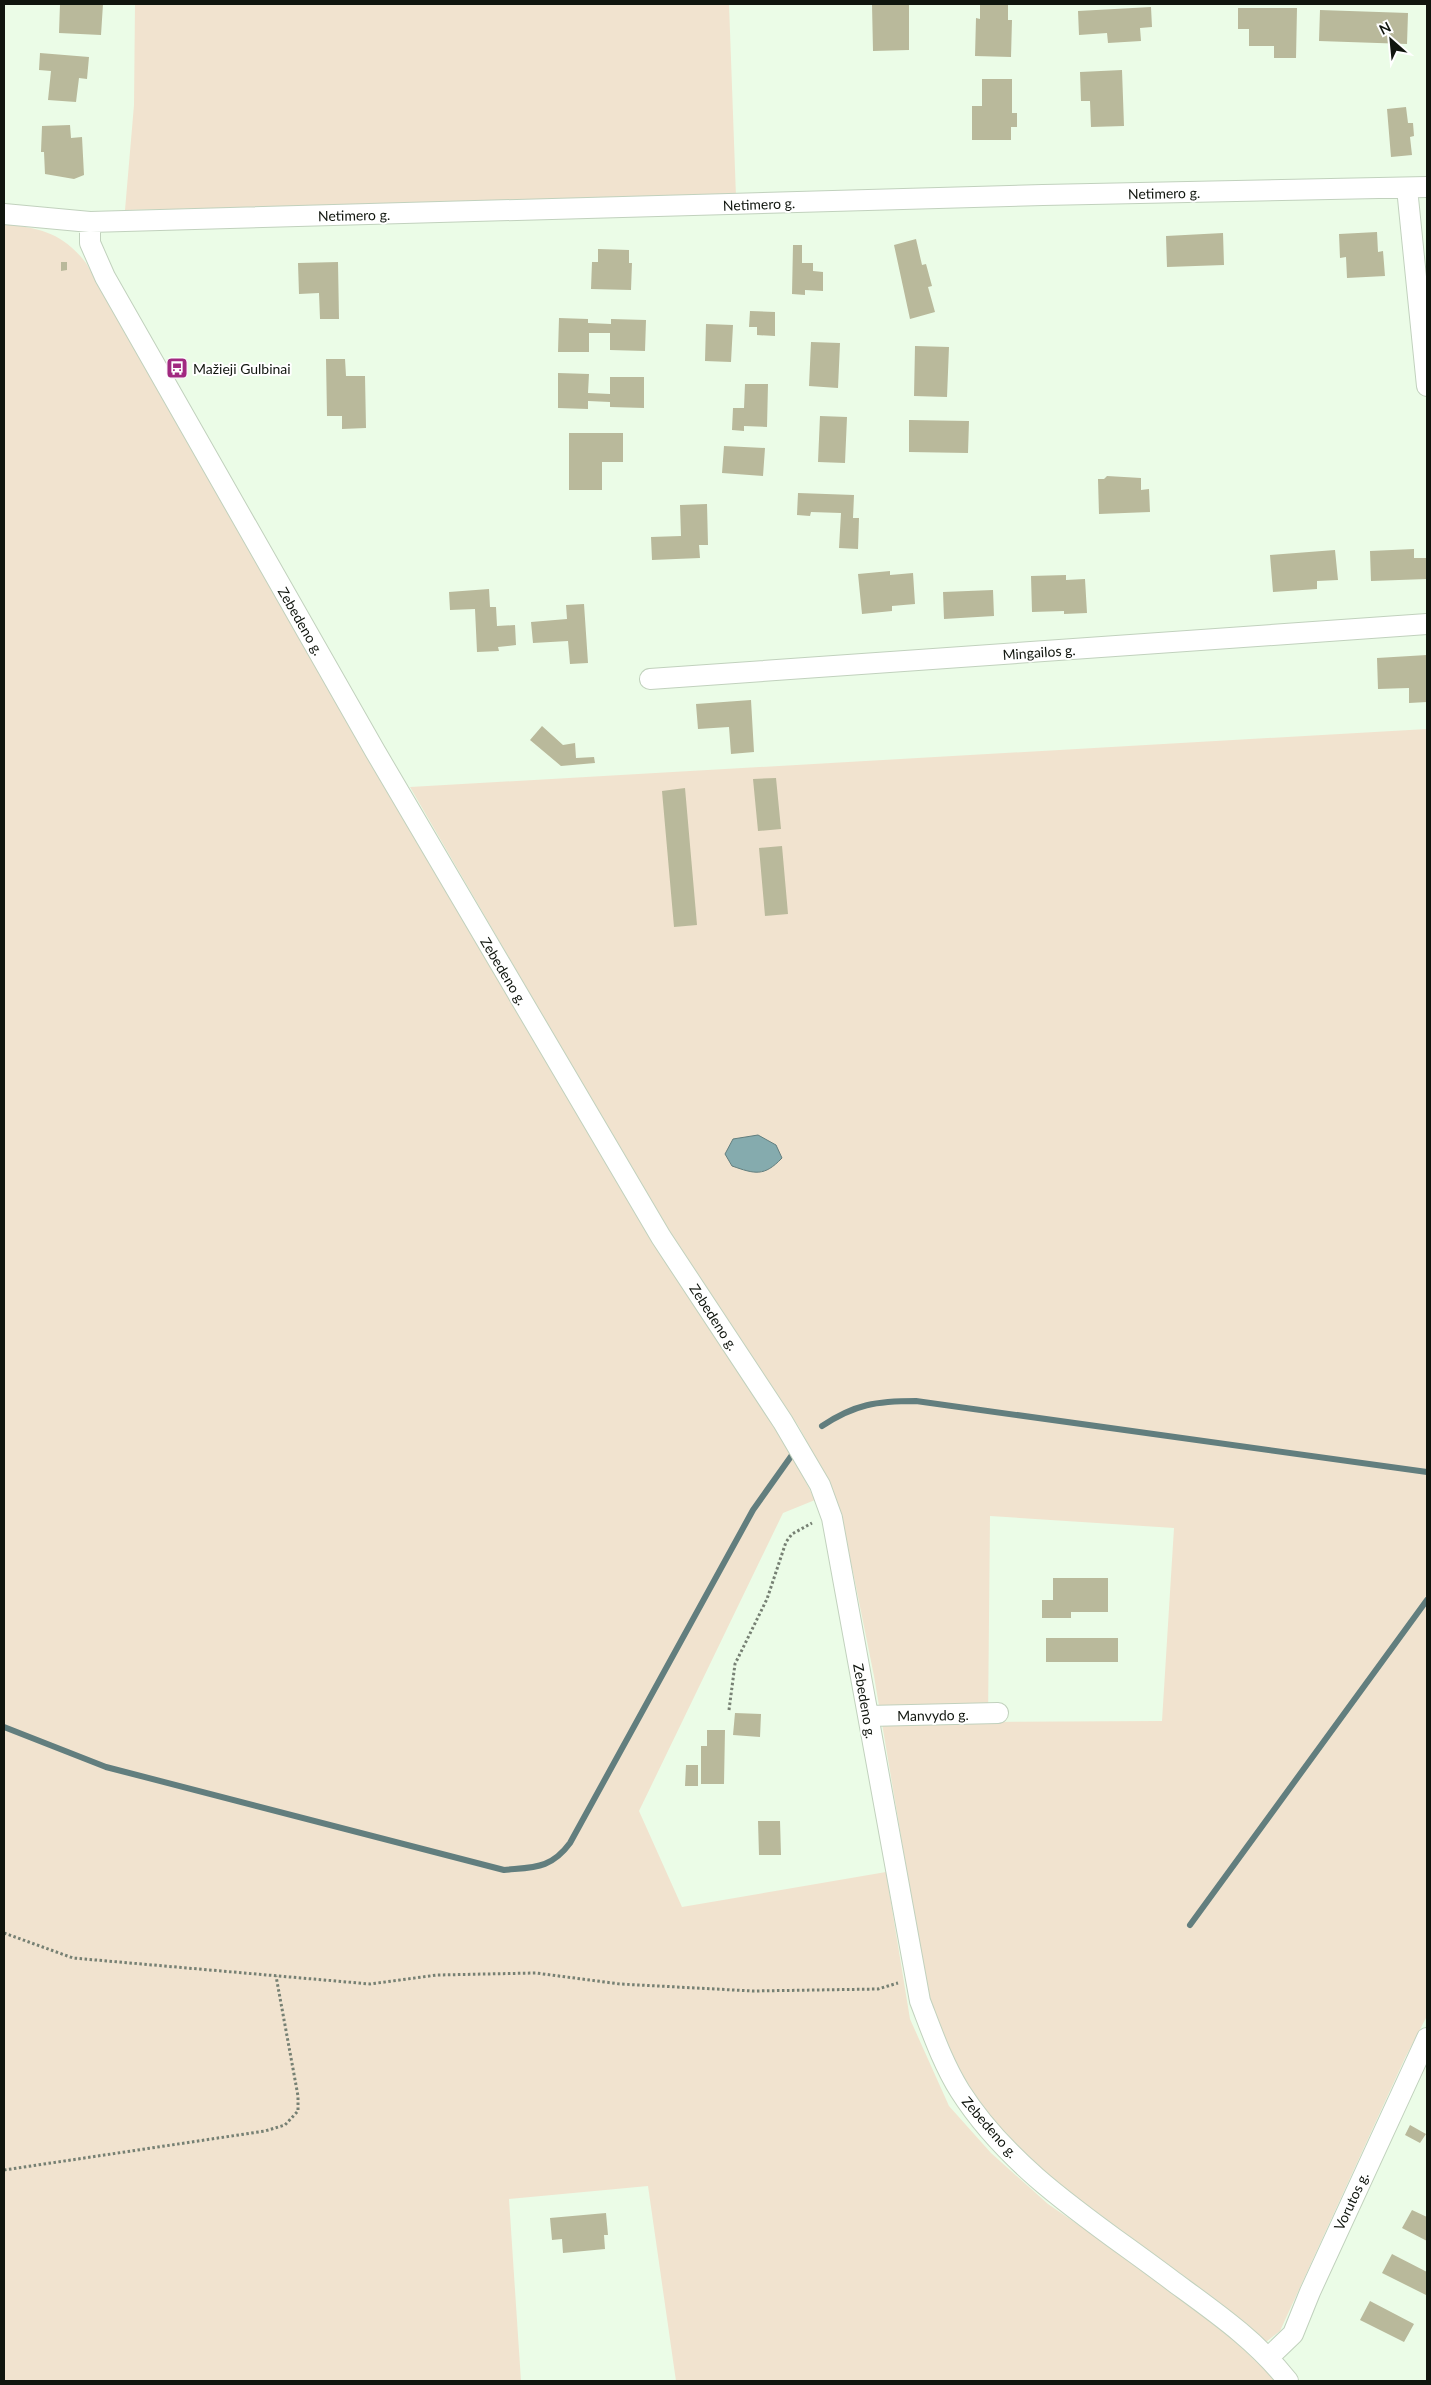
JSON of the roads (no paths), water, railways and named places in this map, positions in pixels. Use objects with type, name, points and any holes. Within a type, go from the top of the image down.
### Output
[{"type":"street","name":"Netimero g.","points":[[4,214],[90,222],[1043,195],[1427,187]]},
{"type":"street","points":[[1407,188],[1427,386]]},
{"type":"street","name":"Zebedeno g.","points":[[90,222],[90,242],[104,277],[375,751],[661,1237],[783,1422],[820,1485],[832,1518],[920,2001],[936,2044],[960,2091],[988,2128],[1042,2183],[1226,2320],[1268,2358],[1288,2381]]},
{"type":"street","name":"Mingailos g.","points":[[650,679],[1427,624]]},
{"type":"street","name":"Manvydo g.","points":[[868,1716],[998,1713]]},
{"type":"street","name":"Vorutos g.","points":[[1268,2358],[1293,2334],[1310,2292],[1427,2038]]},
{"type":"water","points":[[758,1135],[776,1145],[782,1158],[770,1168],[759,1172],[747,1171],[732,1166],[725,1154],[733,1139]]},
{"type":"waterway","points":[[822,1426],[845,1413],[867,1405],[916,1401],[1427,1472]]},
{"type":"waterway","points":[[4,1727],[106,1767],[504,1870],[541,1865],[556,1858],[570,1843],[753,1510],[792,1455]]},
{"type":"waterway","points":[[1190,1925],[1427,1600]]},
{"type":"place","name":"Mažieji Gulbinai","points":[[177,368]]}]
